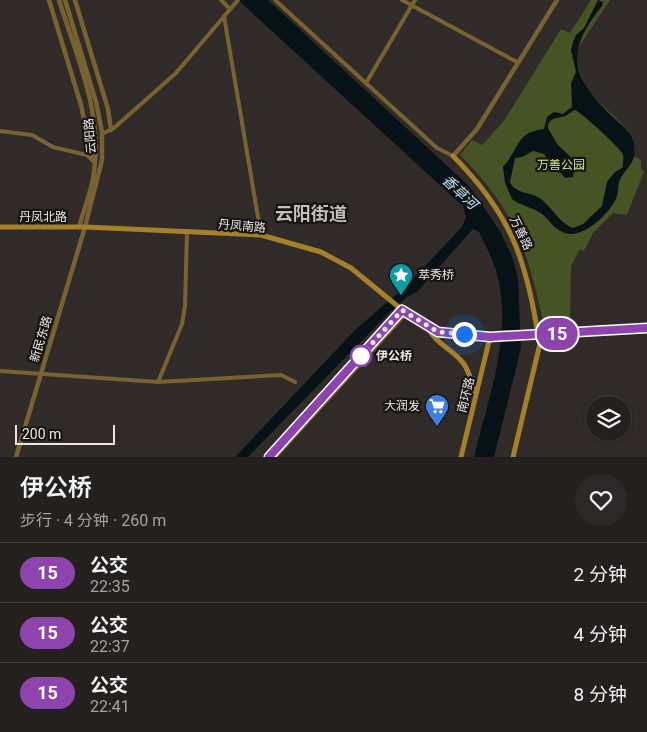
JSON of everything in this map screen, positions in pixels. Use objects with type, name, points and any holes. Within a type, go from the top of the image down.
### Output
[{"type":"main road","name":"万善路","points":[[453,156],[485,190],[512,235],[522,258],[540,335],[513,457]]},
{"type":"main road","name":"丹凤北路","points":[[0,227],[82,227]]},
{"type":"main road","name":"丹凤南路","points":[[82,227],[262,236],[321,252],[351,268],[402,309],[438,332],[498,337],[647,328]]},
{"type":"main road","points":[[428,327],[433,337],[464,364],[470,376],[475,396]]},
{"type":"main road","name":"南环路","points":[[461,457],[490,337]]},
{"type":"street","points":[[49,0],[81,104],[88,143],[95,163]]},
{"type":"street","name":"云阳路","points":[[59,0],[95,124],[95,163],[82,227]]},
{"type":"street","name":"云阳路","points":[[65,0],[96,102],[102,134],[102,160],[82,227]]},
{"type":"street","points":[[75,0],[108,109],[110,130]]},
{"type":"street","points":[[221,0],[230,9]]},
{"type":"street","points":[[275,0],[437,148],[453,156],[477,128],[557,0]]},
{"type":"street","points":[[402,0],[517,62]]},
{"type":"street","points":[[366,83],[415,0]]},
{"type":"street","points":[[102,134],[110,130],[176,74],[237,2]]},
{"type":"street","points":[[224,16],[262,236]]},
{"type":"street","points":[[87,155],[88,143],[95,124]]},
{"type":"street","points":[[0,131],[32,135],[53,147],[87,155],[95,163]]},
{"type":"street","name":"新民东路","points":[[16,457],[82,227]]},
{"type":"street","points":[[158,382],[182,324],[185,306],[187,232]]},
{"type":"street","points":[[269,457],[402,309]]},
{"type":"street","points":[[275,457],[402,309]]},
{"type":"street","points":[[0,371],[153,384],[158,382],[280,375],[295,382]]},
{"type":"green space","name":"万善公园","points":[[591,0],[610,0],[576,51],[579,69],[587,90],[628,130],[633,139],[634,156],[641,160],[641,169],[644,171],[627,215],[613,213],[593,233],[584,251],[580,249],[571,266],[570,325],[549,328],[544,325],[532,275],[517,233],[494,195],[479,175],[460,155],[472,140],[482,145],[504,121],[561,29],[570,33]]},
{"type":"water","name":"香草河","points":[[238,0],[268,0],[470,187],[500,231],[512,256],[518,278],[521,348],[494,457],[474,457],[497,366],[502,320],[501,297],[497,274],[491,258],[479,232],[473,229],[418,291],[407,297],[390,312],[248,457],[235,457],[355,330],[407,285],[462,227],[466,217],[463,206]]},
{"type":"water","points":[[598,0],[603,2],[582,38],[578,52],[578,65],[589,91],[630,133],[633,140],[634,157],[621,177],[617,196],[609,210],[588,229],[572,234],[561,231],[542,214],[512,199],[505,183],[503,167],[523,137],[544,129],[547,117],[554,112],[563,114],[572,107],[571,83],[576,72],[571,50],[576,35],[584,28]],"holes":[[[575,110],[622,153],[623,167],[615,172],[607,182],[602,206],[583,224],[573,228],[564,223],[541,199],[516,189],[510,182],[515,158],[522,157],[533,151],[544,154],[557,172],[561,173],[565,178],[573,177],[575,161],[557,144],[548,128],[552,120]]]},
{"type":"bus line","name":"15","points":[[269,457],[402,310],[438,332],[490,337],[647,328]]},
{"type":"place","name":"萃秀桥","points":[[401,296]]},
{"type":"place","name":"伊公桥","points":[[361,356]]},
{"type":"place","name":"大润发","points":[[437,427]]},
{"type":"district","name":"云阳街道","points":[[311,214]]},
{"type":"route","points":[[361,356],[402,310],[438,332],[464,334]]}]
